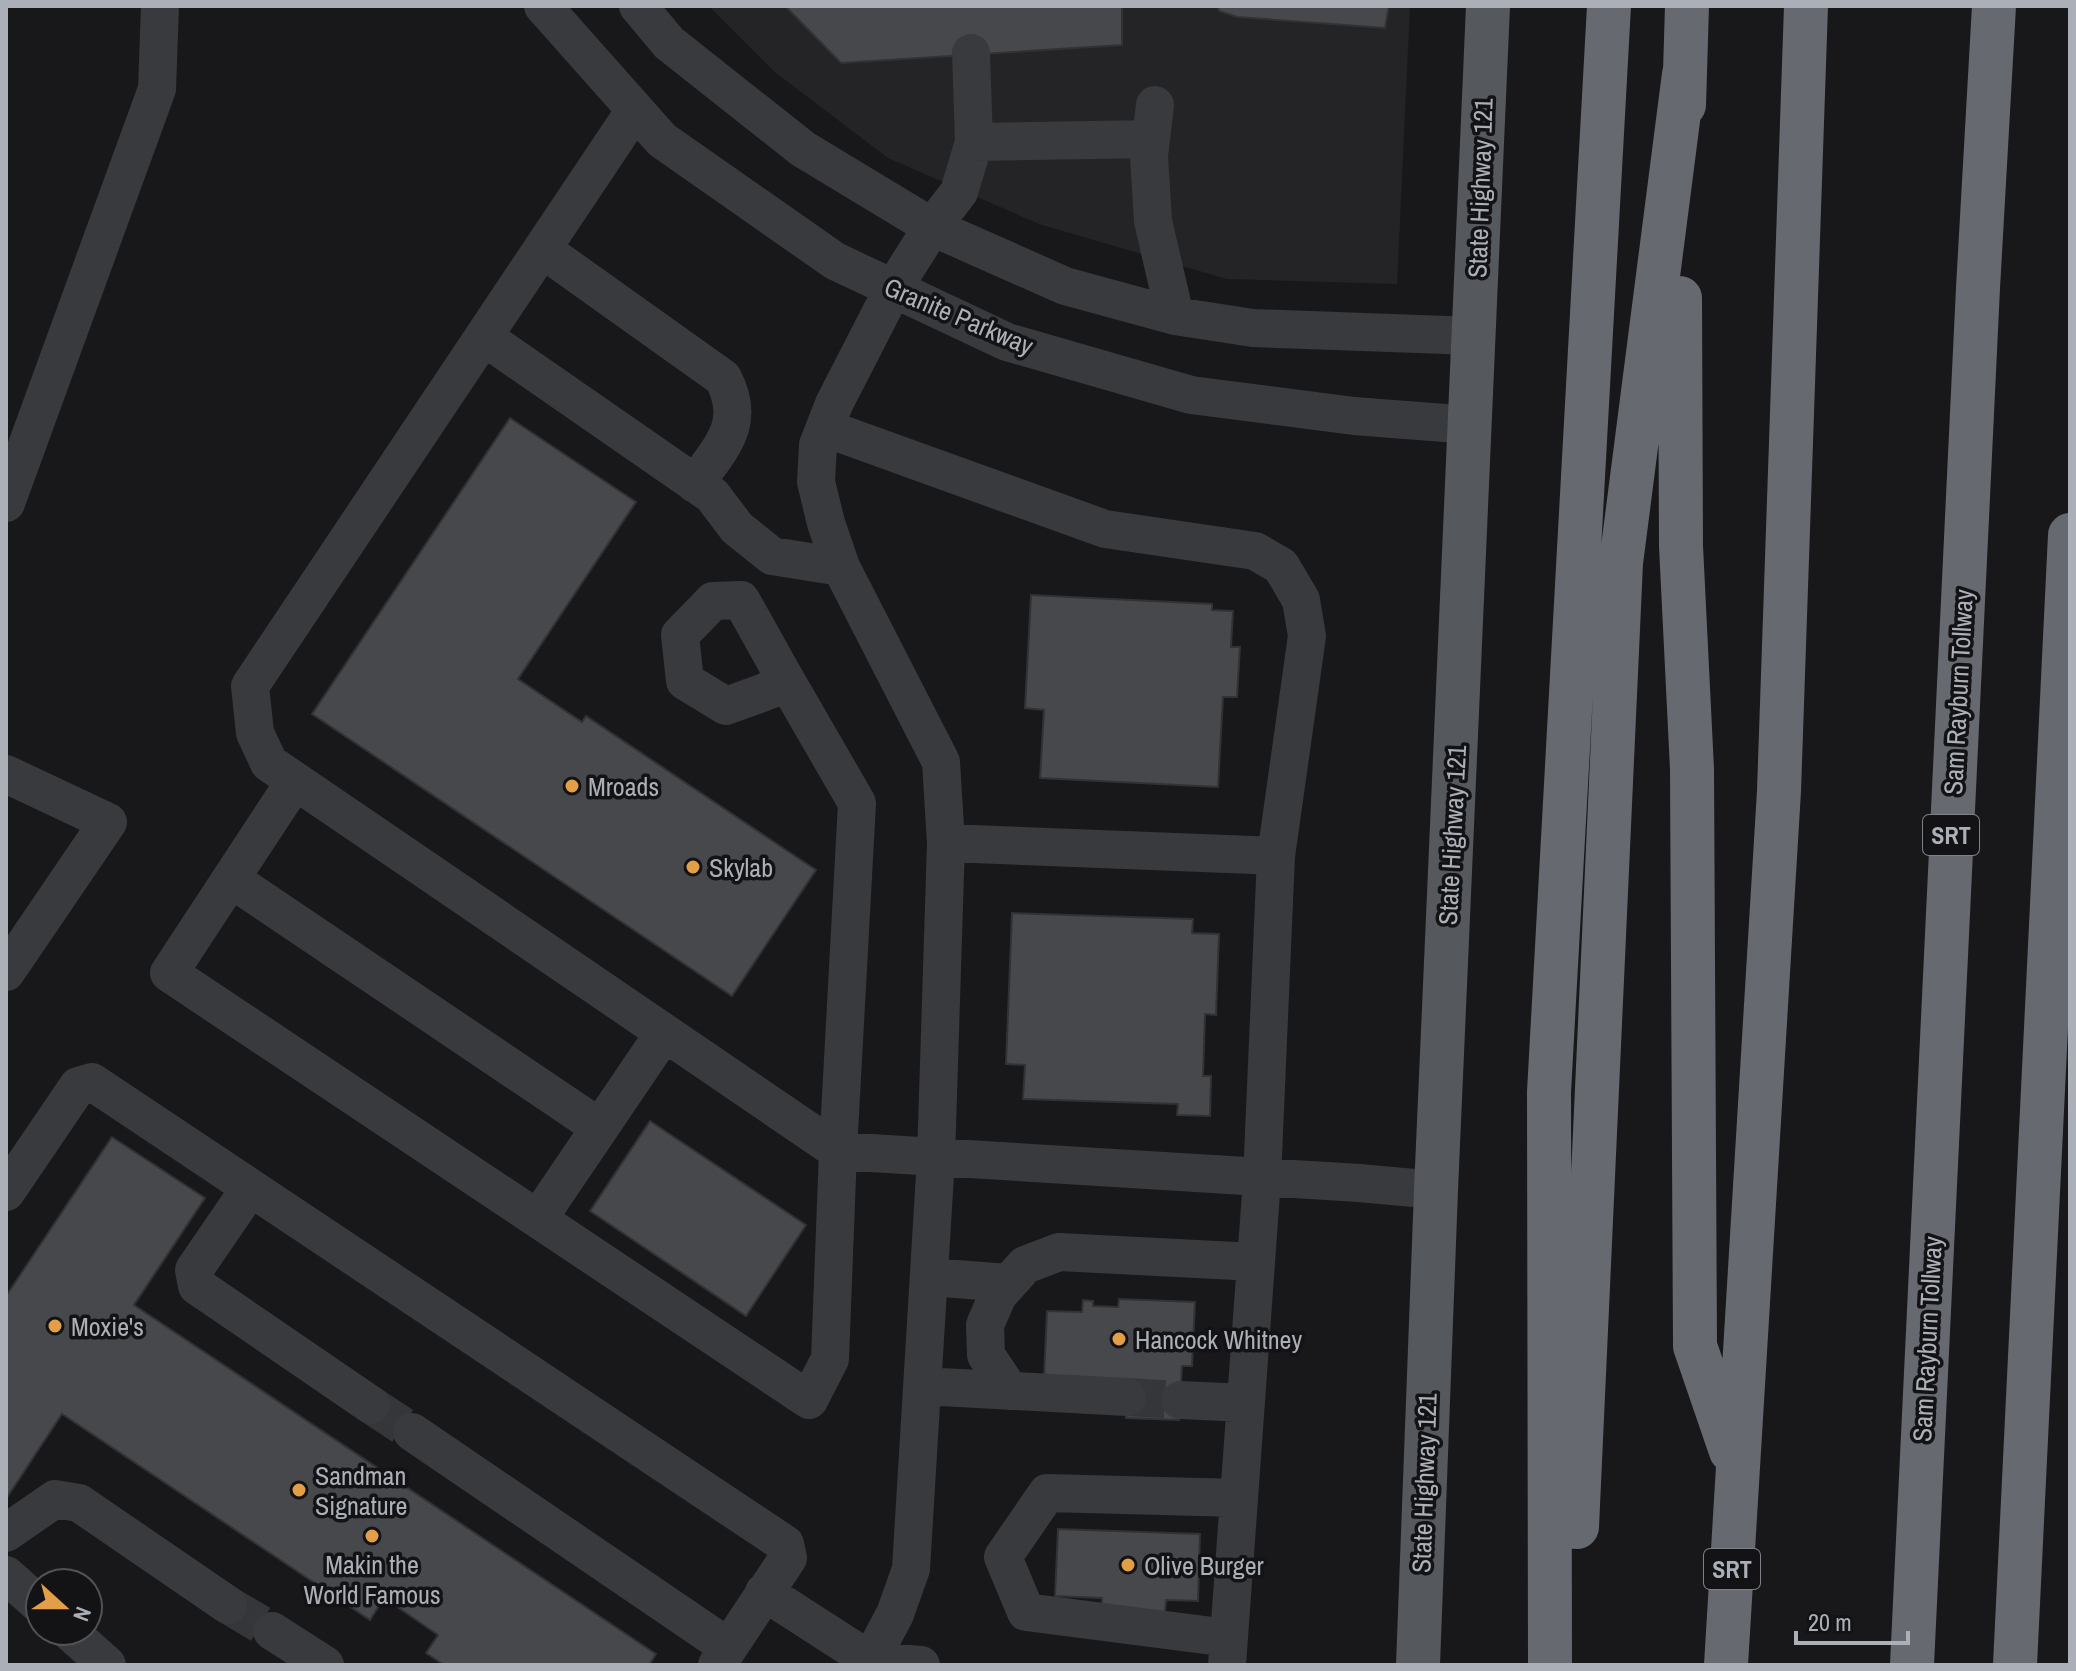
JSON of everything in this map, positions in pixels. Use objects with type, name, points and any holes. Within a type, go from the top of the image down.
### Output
[{"type":"highway","points":[[1550,1665],[1549,1092],[1609,6]]},
{"type":"highway","points":[[1687,6],[1680,424],[1681,546],[1692,769],[1695,1346],[1738,1472]]},
{"type":"highway","name":"SRT","points":[[1726,1665],[1779,791],[1806,6]]},
{"type":"highway","name":"Sam Rayburn Tollway","points":[[1912,1665],[1974,351],[1994,6]]},
{"type":"highway","points":[[1570,1665],[1621,563],[1684,74]]},
{"type":"highway","points":[[2015,1665],[2070,535]]},
{"type":"main road","name":"State Highway 121","points":[[1418,1665],[1488,6]]},
{"type":"street","points":[[6,503],[157,89],[160,6]]},
{"type":"street","name":"Granite Parkway","points":[[543,6],[662,140],[835,261],[1007,342],[1191,395],[1354,416],[1471,425]]},
{"type":"street","points":[[638,6],[669,43],[803,149],[932,227],[1065,286],[1175,316],[1253,328],[1474,336]]},
{"type":"street","points":[[869,1663],[895,1614],[911,1569],[936,1158],[946,843],[941,762],[841,567],[816,482],[818,445],[834,404],[893,289],[932,227],[959,192],[974,142],[971,53]]},
{"type":"street","points":[[635,110],[250,686],[255,733],[269,763],[838,1151],[1436,1190]]},
{"type":"street","points":[[974,142],[1153,122],[1149,156],[1153,221],[1175,316]]},
{"type":"street","points":[[542,249],[723,378],[733,398],[729,435],[695,484]]},
{"type":"street","points":[[484,337],[712,495],[737,528],[772,556],[841,567]]},
{"type":"street","points":[[825,428],[1105,529],[1255,551],[1281,566],[1301,600],[1307,636],[1276,856],[1262,1179],[1228,1651],[1026,1612],[1003,1557],[1047,1493],[1239,1498]]},
{"type":"street","points":[[741,600],[772,556]]},
{"type":"street","points":[[295,781],[169,973],[809,1400],[830,1359],[857,803],[741,600]]},
{"type":"street","points":[[741,600],[713,601],[680,635],[685,681],[726,706],[770,690],[783,675]]},
{"type":"street","points":[[6,774],[108,822],[6,972]]},
{"type":"street","points":[[946,843],[1276,856]]},
{"type":"street","points":[[231,879],[599,1127]]},
{"type":"street","points":[[538,1219],[664,1033]]},
{"type":"street","points":[[6,1192],[78,1086],[92,1082],[785,1544],[788,1558],[722,1656],[412,1432]]},
{"type":"street","points":[[250,1188],[194,1270],[197,1286],[371,1405]]},
{"type":"street","points":[[1010,1391],[986,1355],[985,1325],[998,1295],[1025,1265],[1059,1252],[1256,1262]]},
{"type":"street","points":[[929,1277],[1009,1283]]},
{"type":"street","points":[[922,1386],[1127,1397]]},
{"type":"street","points":[[1180,1400],[1246,1403]]},
{"type":"street","points":[[6,1533],[55,1499],[79,1503],[228,1605]]},
{"type":"street","points":[[6,1575],[24,1591]]},
{"type":"street","points":[[764,1592],[869,1663],[921,1665]]},
{"type":"street","points":[[272,1631],[325,1665]]},
{"type":"street","points":[[87,1647],[107,1665]]},
{"type":"shaded area","points":[[709,6],[1410,6],[1397,284],[1227,279],[1039,224],[888,158],[776,73]]},
{"type":"building","points":[[785,6],[1122,6],[1122,45],[841,63]]},
{"type":"building","points":[[1218,6],[1389,6],[1385,28],[1237,17],[1219,11]]},
{"type":"building","points":[[510,418],[636,502],[518,679],[582,722],[586,716],[816,870],[732,996],[312,714]]},
{"type":"building","points":[[1031,595],[1212,604],[1212,610],[1233,611],[1231,647],[1240,647],[1237,697],[1223,697],[1218,787],[1040,778],[1044,710],[1025,708]]},
{"type":"building","points":[[1012,913],[1193,919],[1192,933],[1219,934],[1216,1015],[1205,1014],[1203,1076],[1211,1076],[1210,1116],[1177,1115],[1178,1104],[1023,1099],[1025,1065],[1006,1064]]},
{"type":"building","points":[[650,1121],[806,1225],[746,1316],[590,1211]]},
{"type":"building","points":[[112,1137],[205,1198],[134,1305],[656,1654],[649,1665],[444,1665],[426,1653],[438,1635],[384,1598],[370,1620],[62,1414],[8,1496],[6,1296]]},
{"type":"building","name":"Hancock Whitney","points":[[1119,1299],[1195,1302],[1192,1366],[1182,1366],[1179,1420],[1126,1418],[1128,1381],[1044,1377],[1047,1311],[1082,1312],[1083,1300],[1093,1301],[1093,1306],[1118,1307]]},
{"type":"building","name":"Olive Burger","points":[[1058,1529],[1200,1534],[1198,1601],[1166,1600],[1165,1612],[1102,1610],[1102,1598],[1055,1596]]},
{"type":"tunnel","points":[[1127,1397],[1180,1400]]},
{"type":"tunnel","points":[[371,1405],[412,1432]]},
{"type":"tunnel","points":[[228,1605],[272,1631]]},
{"type":"place","name":"Mroads","points":[[572,786]]},
{"type":"place","name":"Skylab","points":[[693,867]]},
{"type":"place","name":"Moxie's","points":[[55,1326]]},
{"type":"place","name":"Hancock Whitney","points":[[1119,1339]]},
{"type":"place","name":"Sandman Signature","points":[[299,1490]]},
{"type":"place","name":"Makin the World Famous","points":[[372,1536]]},
{"type":"place","name":"Olive Burger","points":[[1128,1565]]}]
